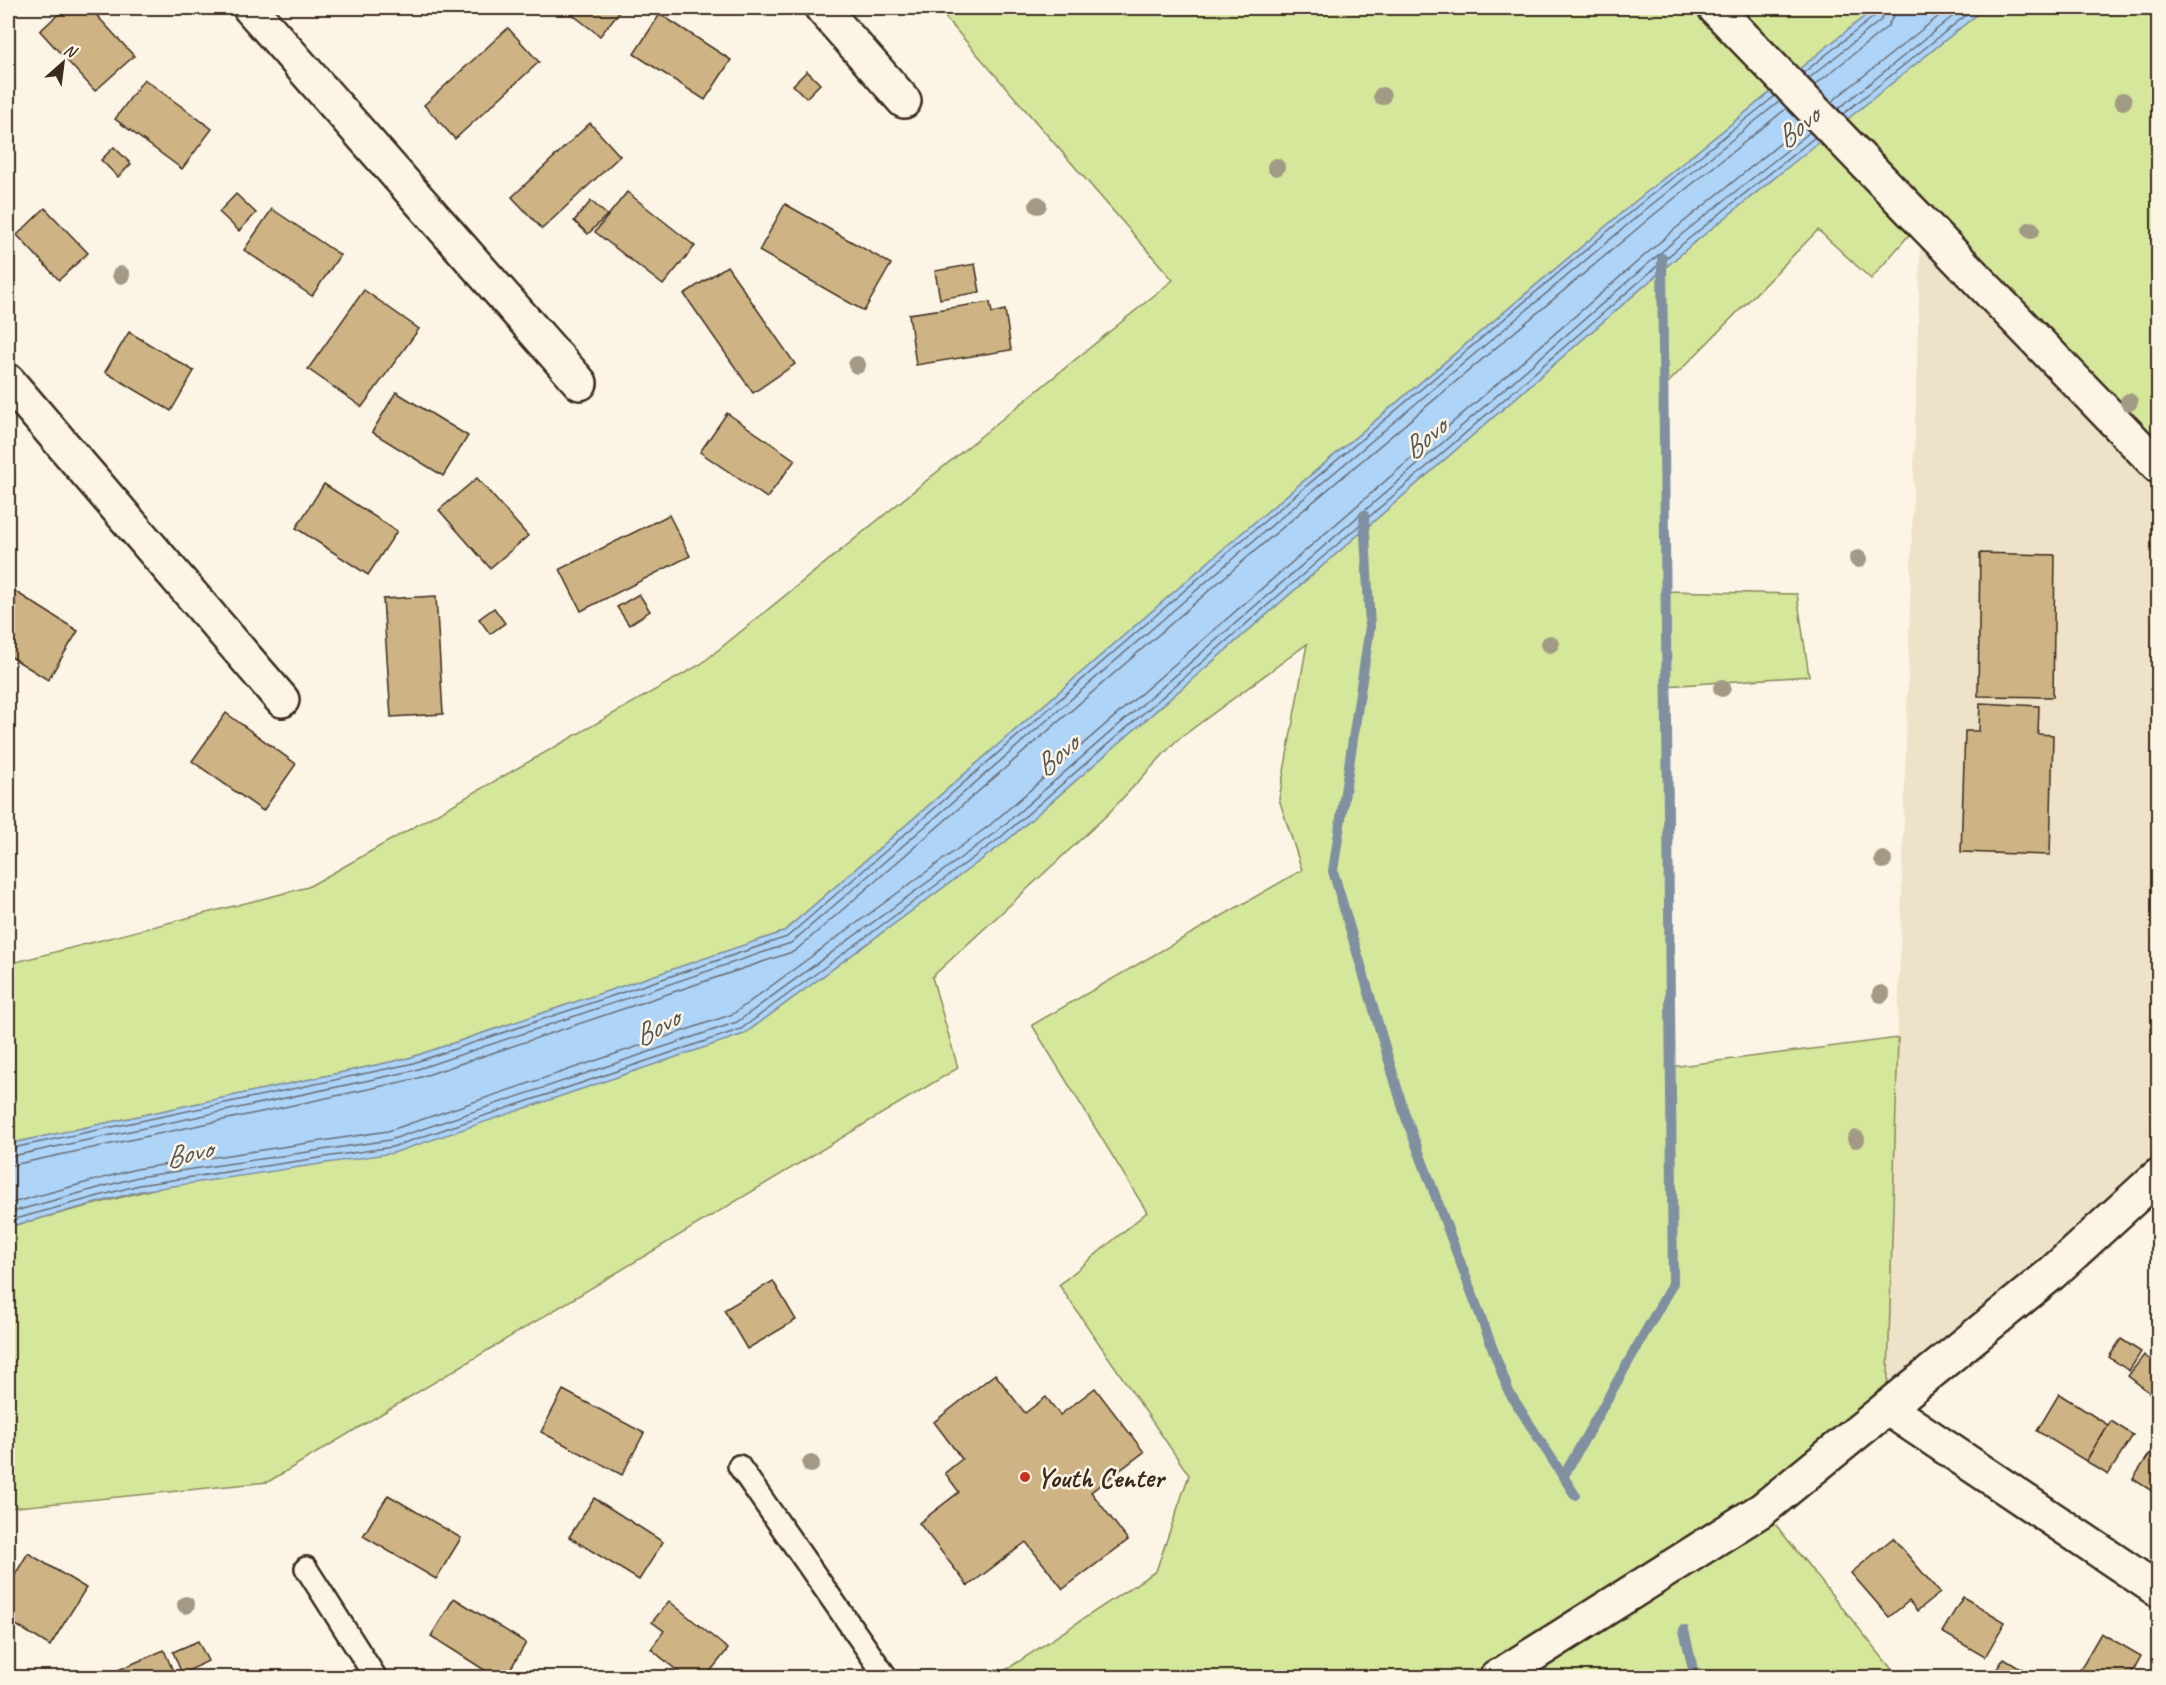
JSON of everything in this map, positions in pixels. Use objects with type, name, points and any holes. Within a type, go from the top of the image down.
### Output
[{"type":"street","points":[[250,8],[580,383]]},
{"type":"street","points":[[822,8],[904,101]]},
{"type":"street","points":[[1715,8],[2158,466]]},
{"type":"street","points":[[8,381],[282,700]]},
{"type":"street","points":[[1496,1677],[1762,1509],[2051,1274],[2158,1176]]},
{"type":"street","points":[[1887,1408],[2158,1590]]},
{"type":"lane","points":[[739,1466],[886,1677]]},
{"type":"lane","points":[[306,1568],[376,1677]]},
{"type":"shaded area","points":[[1921,221],[2158,466],[2158,1176],[1887,1408]]},
{"type":"green space","points":[[937,8],[1875,8],[1637,200],[1236,538],[783,932],[409,1058],[8,1144],[8,964],[308,887],[701,664],[1173,280]]},
{"type":"green space","points":[[1985,8],[2158,8],[2158,466],[1921,221],[1871,279],[1818,230],[1664,387],[1666,591],[1797,594],[1809,676],[1666,686],[1671,1067],[1898,1038],[1887,1408],[1763,1509],[1898,1677],[995,1677],[1156,1571],[1189,1475],[1059,1285],[1147,1212],[1032,1025],[1302,870],[1279,799],[1307,644],[1176,741],[1107,815],[932,977],[958,1068],[268,1482],[8,1508],[8,1227],[744,1034],[1004,843],[1690,246]]},
{"type":"water","name":"Bovo","points":[[1875,8],[1985,8],[1690,246],[1004,843],[744,1034],[393,1153],[140,1191],[8,1227],[8,1144],[409,1058],[783,932],[1236,538],[1637,200]]},
{"type":"building","points":[[65,8],[90,8],[134,56],[95,91],[40,31]]},
{"type":"building","points":[[564,8],[622,8],[600,36]]},
{"type":"building","points":[[660,14],[731,60],[705,100],[634,54]]},
{"type":"building","points":[[508,28],[539,62],[455,139],[424,105]]},
{"type":"building","points":[[807,71],[820,84],[806,98],[793,85]]},
{"type":"building","points":[[144,79],[212,129],[182,169],[115,119]]},
{"type":"building","points":[[590,123],[620,156],[542,229],[512,197]]},
{"type":"building","points":[[114,147],[131,164],[118,177],[101,160]]},
{"type":"building","points":[[627,192],[695,246],[663,285],[595,232]]},
{"type":"building","points":[[236,194],[256,213],[239,231],[219,212]]},
{"type":"building","points":[[591,201],[607,215],[588,234],[574,221]]},
{"type":"building","points":[[785,204],[891,264],[864,311],[759,251]]},
{"type":"building","points":[[45,208],[88,253],[59,280],[17,235]]},
{"type":"building","points":[[272,209],[340,255],[312,296],[244,250]]},
{"type":"building","points":[[975,264],[980,292],[940,299],[935,271]]},
{"type":"building","points":[[727,266],[795,364],[753,393],[684,294]]},
{"type":"building","points":[[364,290],[419,329],[362,407],[308,369]]},
{"type":"building","points":[[990,302],[992,313],[1005,310],[1011,350],[916,365],[909,314]]},
{"type":"building","points":[[129,332],[194,371],[171,411],[105,372]]},
{"type":"building","points":[[396,392],[468,436],[443,476],[372,432]]},
{"type":"building","points":[[727,413],[795,460],[767,498],[700,452]]},
{"type":"building","points":[[477,478],[528,536],[490,568],[439,510]]},
{"type":"building","points":[[324,484],[397,531],[368,575],[296,528]]},
{"type":"building","points":[[669,515],[690,556],[581,611],[560,569]]},
{"type":"building","points":[[1980,553],[2055,555],[2053,697],[1978,696]]},
{"type":"building","points":[[8,587],[78,631],[48,680],[8,655]]},
{"type":"building","points":[[639,594],[650,611],[629,625],[617,607]]},
{"type":"building","points":[[436,596],[443,714],[391,717],[383,599]]},
{"type":"building","points":[[494,608],[505,623],[490,634],[479,619]]},
{"type":"building","points":[[1980,703],[2039,706],[2038,734],[2053,735],[2050,855],[1961,852],[1965,731],[1979,731]]},
{"type":"building","points":[[226,713],[296,764],[263,811],[192,761]]},
{"type":"building","points":[[773,1281],[796,1320],[747,1349],[724,1310]]},
{"type":"building","points":[[2121,1339],[2141,1352],[2129,1371],[2109,1357]]},
{"type":"building","points":[[2144,1355],[2158,1366],[2158,1399],[2128,1376]]},
{"type":"building","points":[[995,1374],[1025,1413],[1046,1397],[1060,1415],[1095,1388],[1144,1452],[1091,1492],[1128,1540],[1063,1589],[1026,1542],[968,1586],[919,1523],[959,1492],[945,1473],[962,1459],[934,1422]]},
{"type":"building","points":[[563,1390],[644,1433],[622,1475],[541,1432]]},
{"type":"building","points":[[2059,1394],[2108,1425],[2086,1461],[2037,1431]]},
{"type":"building","points":[[2111,1421],[2133,1435],[2108,1475],[2086,1461]]},
{"type":"building","points":[[2154,1447],[2158,1450],[2158,1495],[2133,1479]]},
{"type":"building","points":[[388,1495],[461,1538],[436,1579],[363,1536]]},
{"type":"building","points":[[594,1498],[663,1542],[639,1580],[569,1537]]},
{"type":"building","points":[[1893,1538],[1940,1593],[1917,1611],[1909,1601],[1889,1617],[1851,1573]]},
{"type":"building","points":[[28,1553],[86,1588],[50,1646],[8,1620],[8,1586]]},
{"type":"building","points":[[1963,1597],[2005,1622],[1985,1657],[1942,1632]]},
{"type":"building","points":[[454,1598],[526,1643],[505,1678],[497,1678],[431,1636]]},
{"type":"building","points":[[669,1601],[728,1649],[705,1678],[686,1678],[651,1649],[664,1631],[652,1622]]},
{"type":"building","points":[[2101,1633],[2141,1656],[2129,1678],[2075,1678]]},
{"type":"building","points":[[198,1641],[208,1661],[182,1674],[173,1652]]},
{"type":"building","points":[[164,1650],[176,1678],[100,1678]]},
{"type":"building","points":[[2004,1658],[2034,1676],[2036,1678],[1991,1678]]},
{"type":"waterway","points":[[1563,1477],[1673,1283],[1662,258]]},
{"type":"waterway","points":[[1364,515],[1370,627],[1333,871],[1405,1115],[1509,1392],[1575,1495]]},
{"type":"waterway","points":[[1684,1630],[1695,1678]]},
{"type":"place","name":"Youth Center","points":[[1025,1477]]}]
